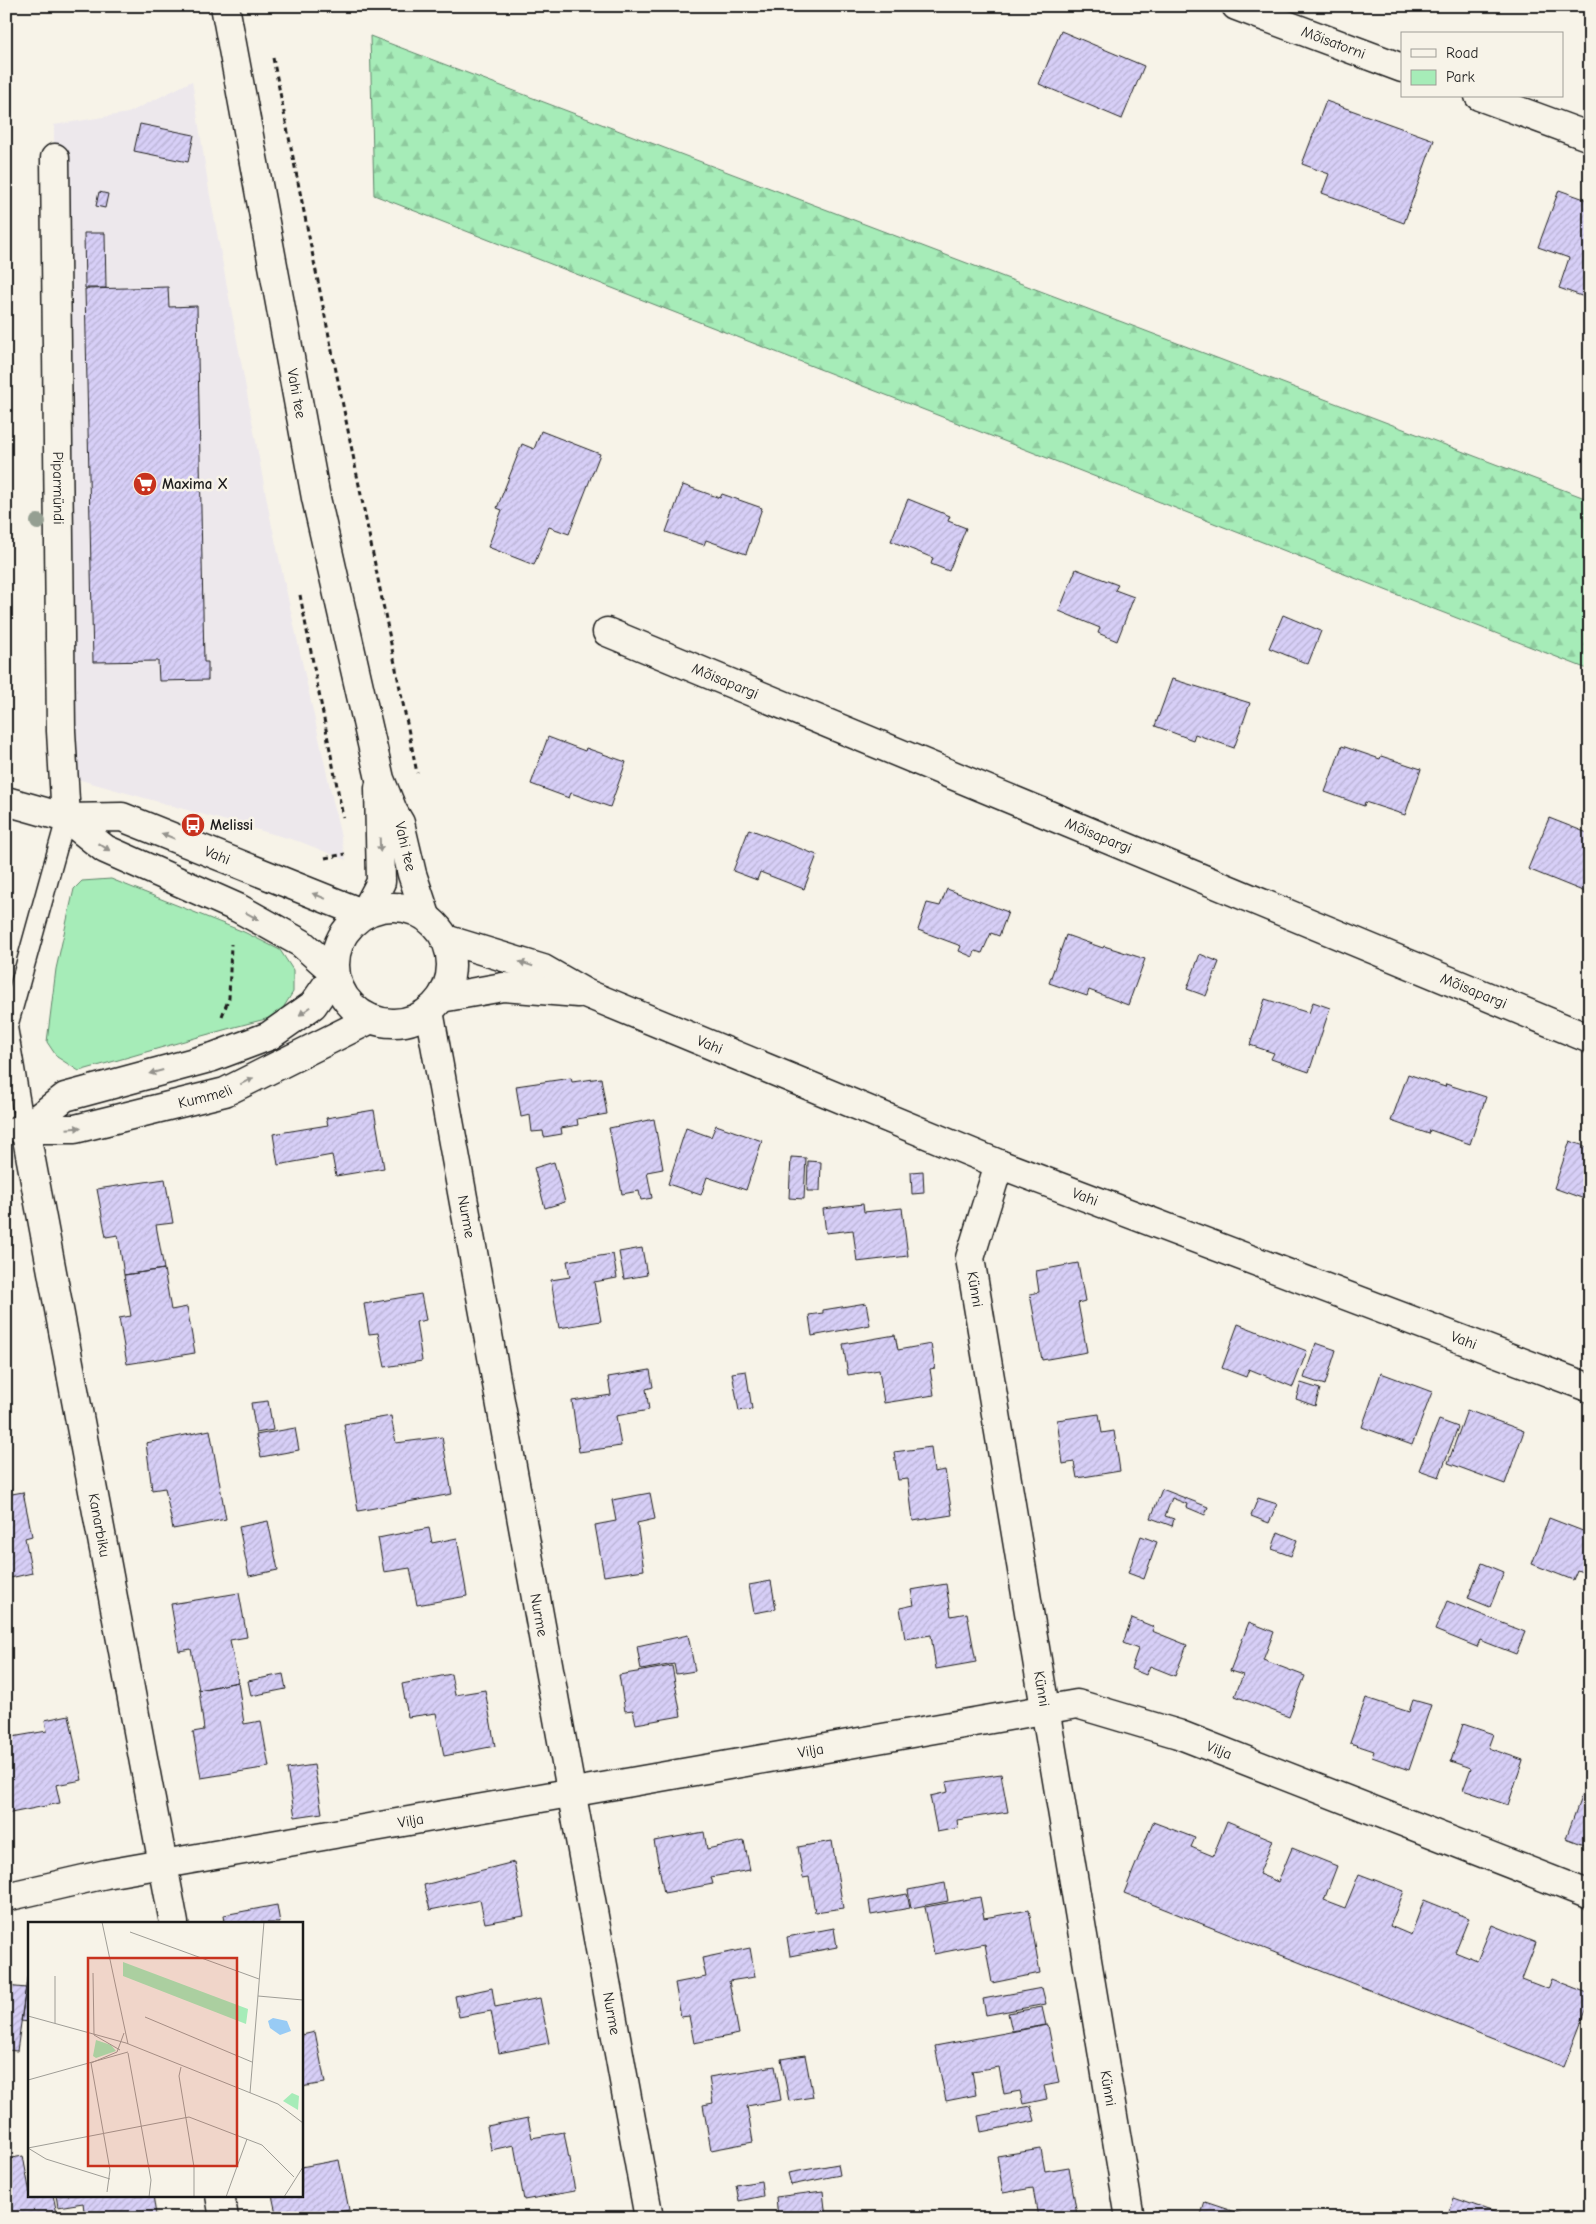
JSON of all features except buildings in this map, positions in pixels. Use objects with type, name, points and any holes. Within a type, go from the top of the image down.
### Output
[{"type":"street","name":"Vahi tee","points":[[225,6],[316,498],[380,778],[392,811],[400,823],[412,874],[426,916]]},
{"type":"street","name":"Mõisatorni","points":[[1236,6],[1401,68]]},
{"type":"street","points":[[1484,98],[1590,137]]},
{"type":"street","name":"Piparmündi","points":[[55,158],[61,731],[66,818]]},
{"type":"street","name":"Mõisapargi","points":[[608,632],[1590,1039]]},
{"type":"street","name":"Vahi tee","points":[[364,914],[381,882],[378,813],[380,778]]},
{"type":"street","name":"Vahi","points":[[6,801],[66,818],[122,817],[364,914]]},
{"type":"street","name":"Vahi","points":[[66,818],[105,849],[238,908],[301,943],[335,973]]},
{"type":"street","points":[[393,906],[410,909],[426,916],[445,939],[451,957],[448,983],[435,1004],[411,1021],[390,1023],[371,1019],[357,1011],[346,1000],[335,973],[335,955],[341,939],[351,924],[364,914],[393,906]]},
{"type":"street","name":"Vahi","points":[[445,939],[543,969],[585,993],[999,1164],[1590,1388]]},
{"type":"street","points":[[16,1130],[65,1097],[213,1057],[269,1036],[313,1005],[335,973]]},
{"type":"street","name":"Vahi","points":[[435,1004],[503,987],[585,993]]},
{"type":"street","name":"Nurme","points":[[435,1004],[649,2218]]},
{"type":"street","name":"Kummeli","points":[[16,1130],[75,1129],[226,1092],[371,1019]]},
{"type":"street","name":"Kanarbiku","points":[[16,1130],[174,1922]]},
{"type":"street","name":"Künni","points":[[999,1164],[970,1258],[1130,2218]]},
{"type":"street","name":"Vilja","points":[[6,1898],[106,1874],[1077,1704],[1178,1734],[1590,1895]]},
{"type":"street","points":[[220,2196],[224,2218]]},
{"type":"lane","points":[[16,1130],[8,1027],[66,818]]},
{"type":"path","points":[[272,55],[418,777]]},
{"type":"path","points":[[213,1057],[214,1038],[229,998],[230,924],[238,908]]},
{"type":"shaded area","points":[[192,81],[209,190],[270,517],[346,860],[301,842],[52,772],[54,125],[128,113]]},
{"type":"green space","points":[[370,36],[1590,500],[1590,670],[374,195]]},
{"type":"green space","points":[[111,879],[244,932],[280,950],[293,970],[293,992],[278,1016],[79,1071],[57,1057],[47,1042],[56,969],[74,889],[82,881]]},
{"type":"place","name":"Maxima X","points":[[145,484]]},
{"type":"place","name":"Melissi","points":[[193,825]]}]
